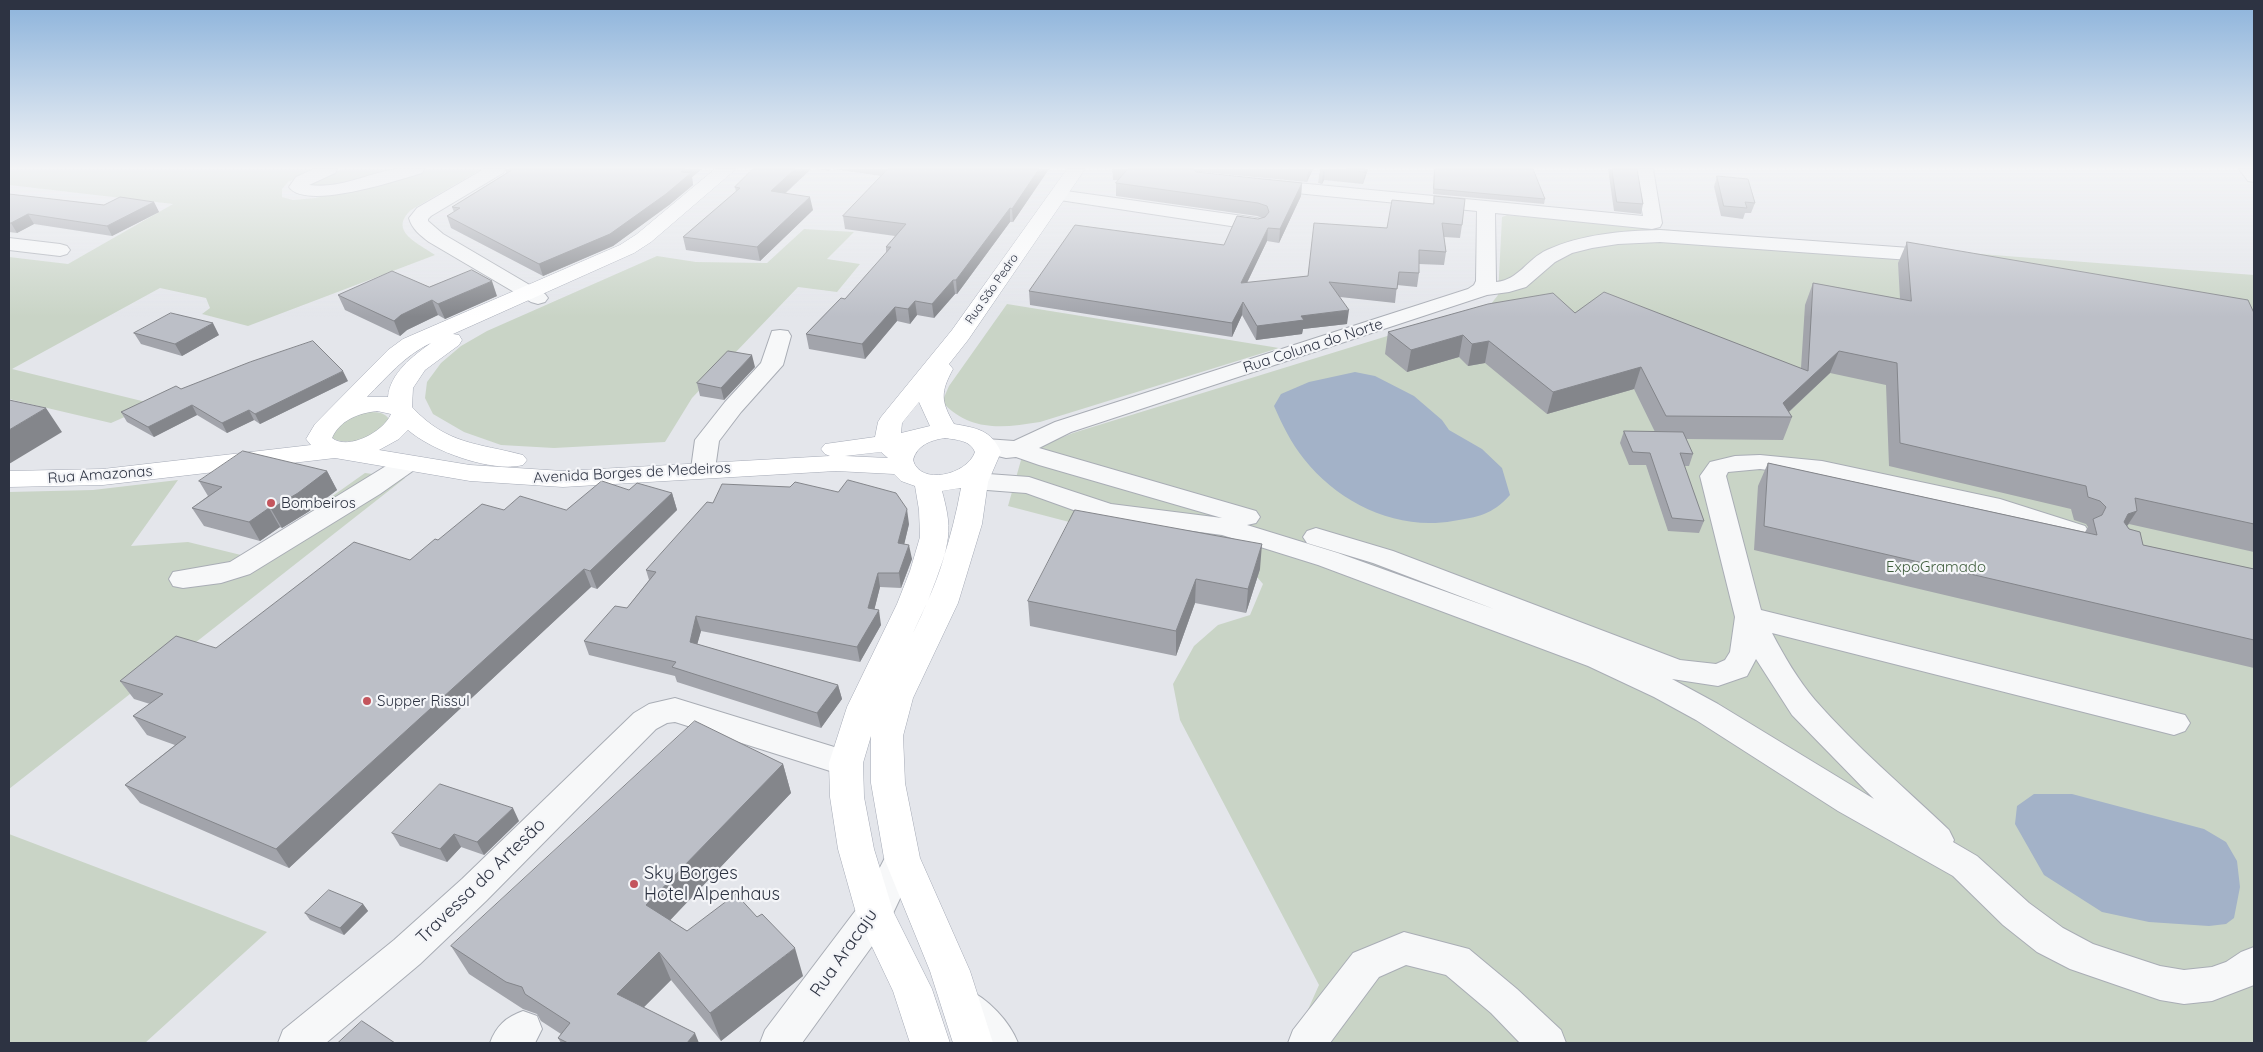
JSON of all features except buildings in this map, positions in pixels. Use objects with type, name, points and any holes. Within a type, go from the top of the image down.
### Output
[{"type":"main road","points":[[331,431],[355,448],[386,436],[398,427],[402,411],[401,388],[416,366],[431,353],[533,295],[627,249],[674,218]]},
{"type":"main road","name":"Rua São Pedro","points":[[895,447],[960,335],[1043,218]]},
{"type":"main road","points":[[331,431],[396,355],[411,344],[533,295]]},
{"type":"main road","name":"Rua São Pedro","points":[[945,430],[930,402],[929,391],[960,335]]},
{"type":"main road","points":[[331,431],[368,405],[382,405],[402,411]]},
{"type":"main road","name":"Avenida Borges de Medeiros","points":[[402,411],[436,440],[454,448],[486,457],[527,462],[836,463],[895,447],[920,436],[945,430]]},
{"type":"main road","points":[[945,430],[976,462]]},
{"type":"main road","name":"Avenida Borges de Medeiros","points":[[331,431],[397,461],[470,473],[563,479],[836,449],[895,447]]},
{"type":"main road","name":"Rua Amazonas","points":[[9,479],[103,477],[190,466],[331,431]]},
{"type":"main road","points":[[895,447],[910,476],[927,482],[949,482],[976,462]]},
{"type":"main road","points":[[973,1043],[962,1002],[902,858],[888,783],[887,736],[897,698],[943,602],[968,524],[976,462]]},
{"type":"main road","points":[[927,482],[933,510],[934,537],[912,604],[863,707],[846,763],[847,797],[856,848],[874,913],[912,989],[930,1043]]},
{"type":"main road","points":[[846,763],[861,756],[870,758],[882,769],[888,783]]},
{"type":"street","points":[[418,218],[422,229],[533,295]]},
{"type":"street","points":[[1232,218],[1257,224]]},
{"type":"street","points":[[1482,289],[1486,281],[1486,218]]},
{"type":"street","points":[[1602,218],[1690,226]]},
{"type":"street","points":[[1652,218],[1653,223]]},
{"type":"street","name":"Rua Coluna do Norte","points":[[976,462],[1000,438],[1063,427],[1463,298],[1482,289],[1508,287],[1522,281],[1549,257],[1572,246],[1625,236],[1660,236],[1955,258]]},
{"type":"street","points":[[9,244],[60,250]]},
{"type":"street","points":[[704,462],[707,440],[732,407],[772,365],[780,336]]},
{"type":"street","name":"Rua Coluna do Norte","points":[[1018,449],[1063,427]]},
{"type":"street","points":[[976,462],[1018,449],[1048,460],[1383,557],[1463,597],[1665,689],[1707,712],[1850,802],[1966,866]]},
{"type":"street","points":[[184,579],[213,575],[240,568],[371,488],[397,461]]},
{"type":"street","points":[[976,462],[1029,485],[1088,506],[1111,512],[1224,527],[1463,597],[1677,670],[1718,676],[1736,668],[1745,652],[1749,617]]},
{"type":"street","points":[[2076,532],[2000,507],[1822,469],[1760,462],[1719,467],[1713,476],[1749,617],[1772,661],[1803,707],[1836,742],[2016,914],[2050,940],[2083,956],[2160,983],[2184,987],[2212,984],[2238,976],[2254,964]]},
{"type":"street","points":[[1749,617],[2174,723]]},
{"type":"street","name":"Travessa do Artesão","points":[[297,1043],[406,952],[474,890],[645,721],[660,712],[675,710],[846,763]]},
{"type":"street","name":"Rua Aracaju","points":[[779,1043],[874,913],[902,858]]},
{"type":"street","points":[[1307,1043],[1366,964],[1404,948],[1456,961],[1504,1001],[1547,1043]]},
{"type":"street","points":[[962,1002],[999,1043]]},
{"type":"green space","points":[[148,218],[405,218],[404,230],[408,236],[435,255],[248,326],[202,314],[210,308],[206,298],[160,288],[12,369],[154,404],[111,423],[9,399],[9,257],[68,264]]},
{"type":"green space","name":"ExpoGramado","points":[[1502,218],[1541,218],[1694,232],[2254,275],[2254,1043],[1293,1043],[1319,985],[1180,720],[1173,684],[1194,646],[1218,625],[1250,615],[1263,584],[1244,562],[1096,529],[1008,506],[1023,453],[1073,433],[1491,304],[1498,295]]},
{"type":"green space","points":[[804,229],[854,232],[827,259],[860,264],[837,292],[798,287],[692,398],[665,442],[554,448],[501,445],[464,432],[433,414],[425,398],[427,382],[441,363],[461,346],[487,331],[657,256],[696,262],[767,263]]},
{"type":"green space","points":[[1007,304],[1279,348],[1040,422],[1013,426],[988,426],[964,419],[942,402],[949,386]]},
{"type":"green space","points":[[364,412],[381,413],[389,419],[380,432],[369,438],[349,442],[332,438],[338,423]]},
{"type":"green space","points":[[365,473],[405,478],[9,789],[9,492],[93,490],[178,480],[131,546],[188,542],[241,555],[269,541]]},
{"type":"green space","points":[[9,834],[267,932],[145,1043],[9,1043]]},
{"type":"water","points":[[1355,372],[1375,376],[1414,396],[1442,420],[1449,430],[1482,449],[1502,468],[1510,495],[1497,507],[1484,514],[1462,520],[1432,523],[1411,522],[1390,517],[1351,501],[1334,489],[1318,475],[1299,453],[1274,406],[1281,394],[1309,382]]},
{"type":"water","points":[[2034,794],[2072,794],[2204,829],[2226,842],[2237,861],[2240,887],[2234,918],[2226,924],[2209,926],[2149,922],[2102,912],[2044,875],[2015,824],[2017,806]]},
{"type":"place","name":"Bombeiros","points":[[271,503]]},
{"type":"place","name":"Supper Rissul","points":[[367,701]]},
{"type":"place","name":"Sky Borges Hotel Alpenhaus","points":[[634,884]]}]
